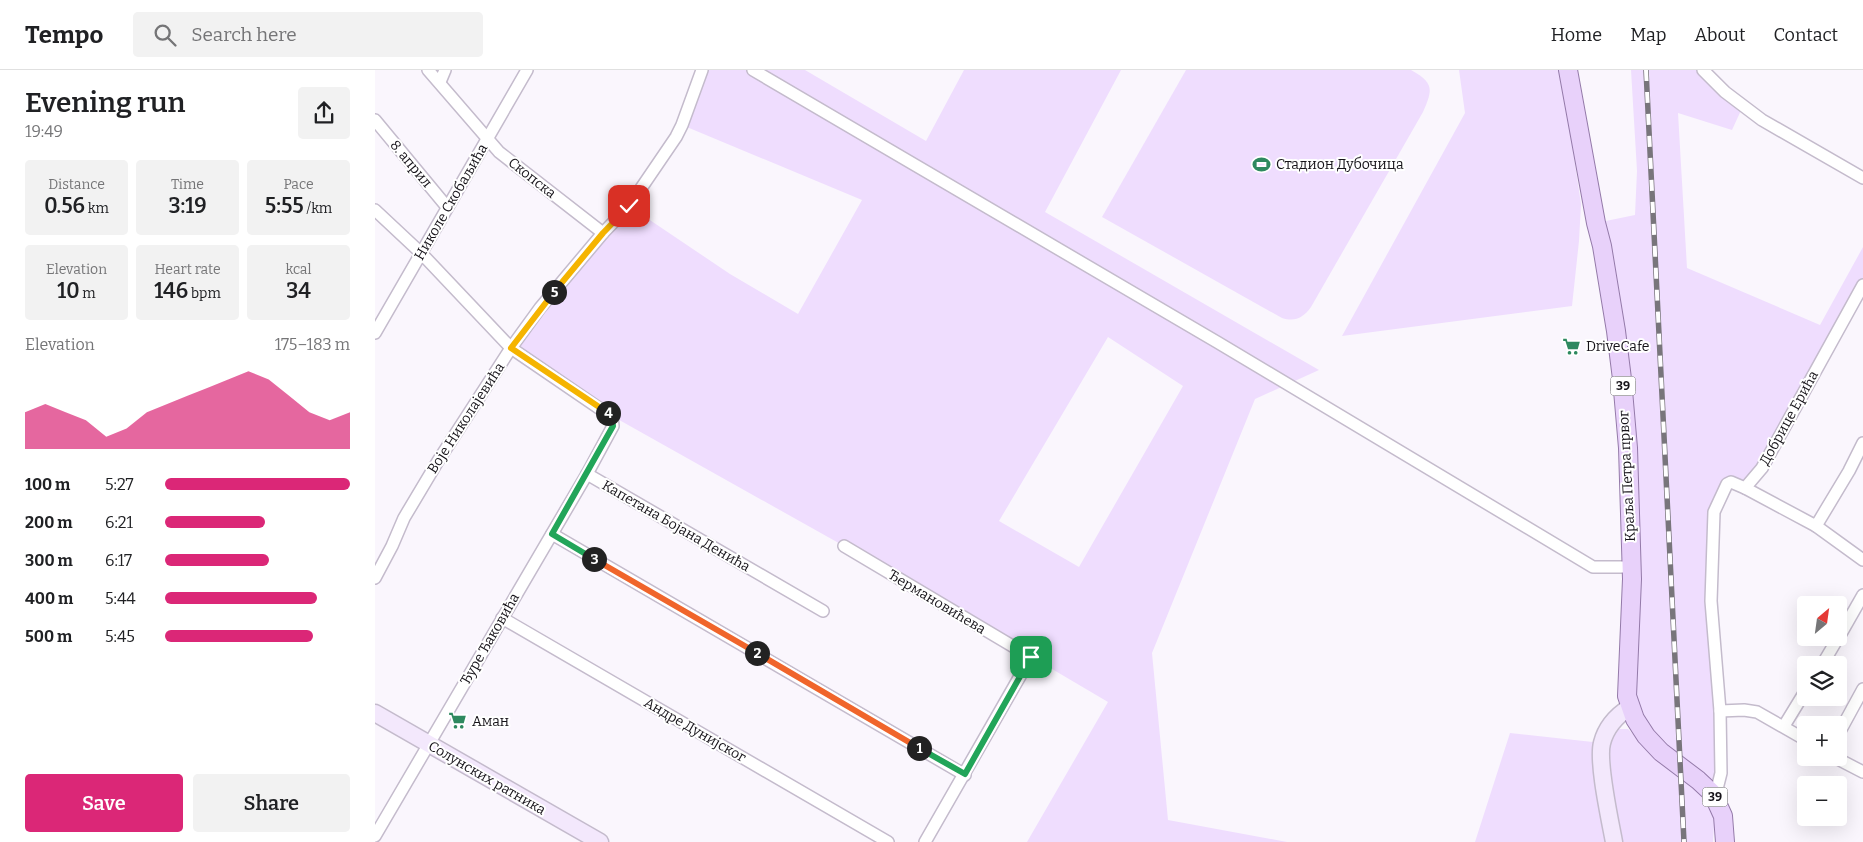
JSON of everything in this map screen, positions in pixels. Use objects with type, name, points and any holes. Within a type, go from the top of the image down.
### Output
[{"type":"main road","name":"Краља Петра првог","points":[[1568,70],[1596,223],[1602,246],[1622,379],[1628,448],[1631,568],[1626,684],[1629,707],[1646,736],[1661,752],[1713,794]]},
{"type":"main road","points":[[1614,842],[1601,758],[1602,743],[1607,729],[1629,707]]},
{"type":"main road","name":"Солунских ратника","points":[[375,713],[600,842]]},
{"type":"main road","name":"39","points":[[1713,794],[1723,816],[1725,842]]},
{"type":"street","name":"Скопска","points":[[428,70],[499,152],[603,233]]},
{"type":"street","points":[[440,82],[445,70]]},
{"type":"street","name":"Николе Скобаљића","points":[[375,333],[527,70]]},
{"type":"street","name":"Воје Николајевића","points":[[375,578],[404,518],[438,461],[511,348],[541,308],[603,233],[629,206],[676,137],[683,125],[702,70]]},
{"type":"street","points":[[753,70],[1217,342],[1593,567],[1631,568]]},
{"type":"street","points":[[1703,70],[1725,92],[1762,120],[1863,178]]},
{"type":"street","name":"8. април","points":[[375,120],[447,207]]},
{"type":"street","name":"Капетана Бојана Денића","points":[[375,210],[421,253],[511,348],[612,417],[613,426],[587,474],[823,611]]},
{"type":"street","name":"Добрице Ерића","points":[[1745,488],[1762,468],[1863,285]]},
{"type":"street","points":[[1815,526],[1849,471],[1863,444]]},
{"type":"street","name":"Ђуре Ђаковића","points":[[375,836],[587,474]]},
{"type":"street","points":[[1713,794],[1721,773],[1719,711],[1711,601],[1714,512],[1727,484],[1731,482],[1745,488],[1815,526],[1863,560]]},
{"type":"street","points":[[552,534],[965,774],[925,842]]},
{"type":"street","name":"Ђермановићева","points":[[844,546],[1031,657],[965,774]]},
{"type":"street","points":[[1847,623],[1863,595]]},
{"type":"street","name":"Андре Дунијског","points":[[502,618],[888,842]]},
{"type":"street","points":[[1847,718],[1863,689]]},
{"type":"street","points":[[1784,726],[1797,705]]},
{"type":"street","points":[[1719,711],[1743,710],[1757,712],[1797,734]]},
{"type":"street","points":[[1847,764],[1863,772]]},
{"type":"shaded area","points":[[702,70],[805,70],[926,141],[964,70],[1121,70],[1045,212],[1319,370],[1255,399],[1152,653],[1168,820],[1287,842],[1027,842],[1108,702],[844,546],[621,421],[511,348],[629,206],[730,274],[798,314],[862,200],[682,125]],"holes":[[[1108,337],[1183,386],[1079,567],[999,521]]]},
{"type":"shaded area","name":"Стадион Дубочица","points":[[1186,70],[1411,70],[1428,83],[1429,98],[1423,112],[1311,307],[1298,318],[1291,320],[1282,318],[1102,217]]},
{"type":"shaded area","points":[[1459,70],[1561,70],[1581,204],[1572,306],[1342,336],[1465,113]]},
{"type":"shaded area","points":[[1631,70],[1703,70],[1743,106],[1732,130],[1678,113],[1687,268],[1820,325],[1863,247],[1863,285],[1745,488],[1732,482],[1714,512],[1721,773],[1713,794],[1646,736],[1633,692],[1628,448],[1596,223],[1635,215],[1637,171]]},
{"type":"shaded area","points":[[1616,729],[1628,729],[1653,754],[1700,792],[1715,809],[1713,842],[1475,842],[1510,733],[1602,743]]},
{"type":"railway","points":[[1646,70],[1684,842]]},
{"type":"place","name":"Стадион Дубочица","points":[[1262,164]]},
{"type":"place","name":"DriveCafe","points":[[1572,346]]},
{"type":"place","name":"Аман","points":[[458,721]]},
{"type":"route","points":[[629,206],[603,233],[541,308],[511,348],[609,414],[614,422],[587,474],[552,534],[965,774],[1031,657]]}]
